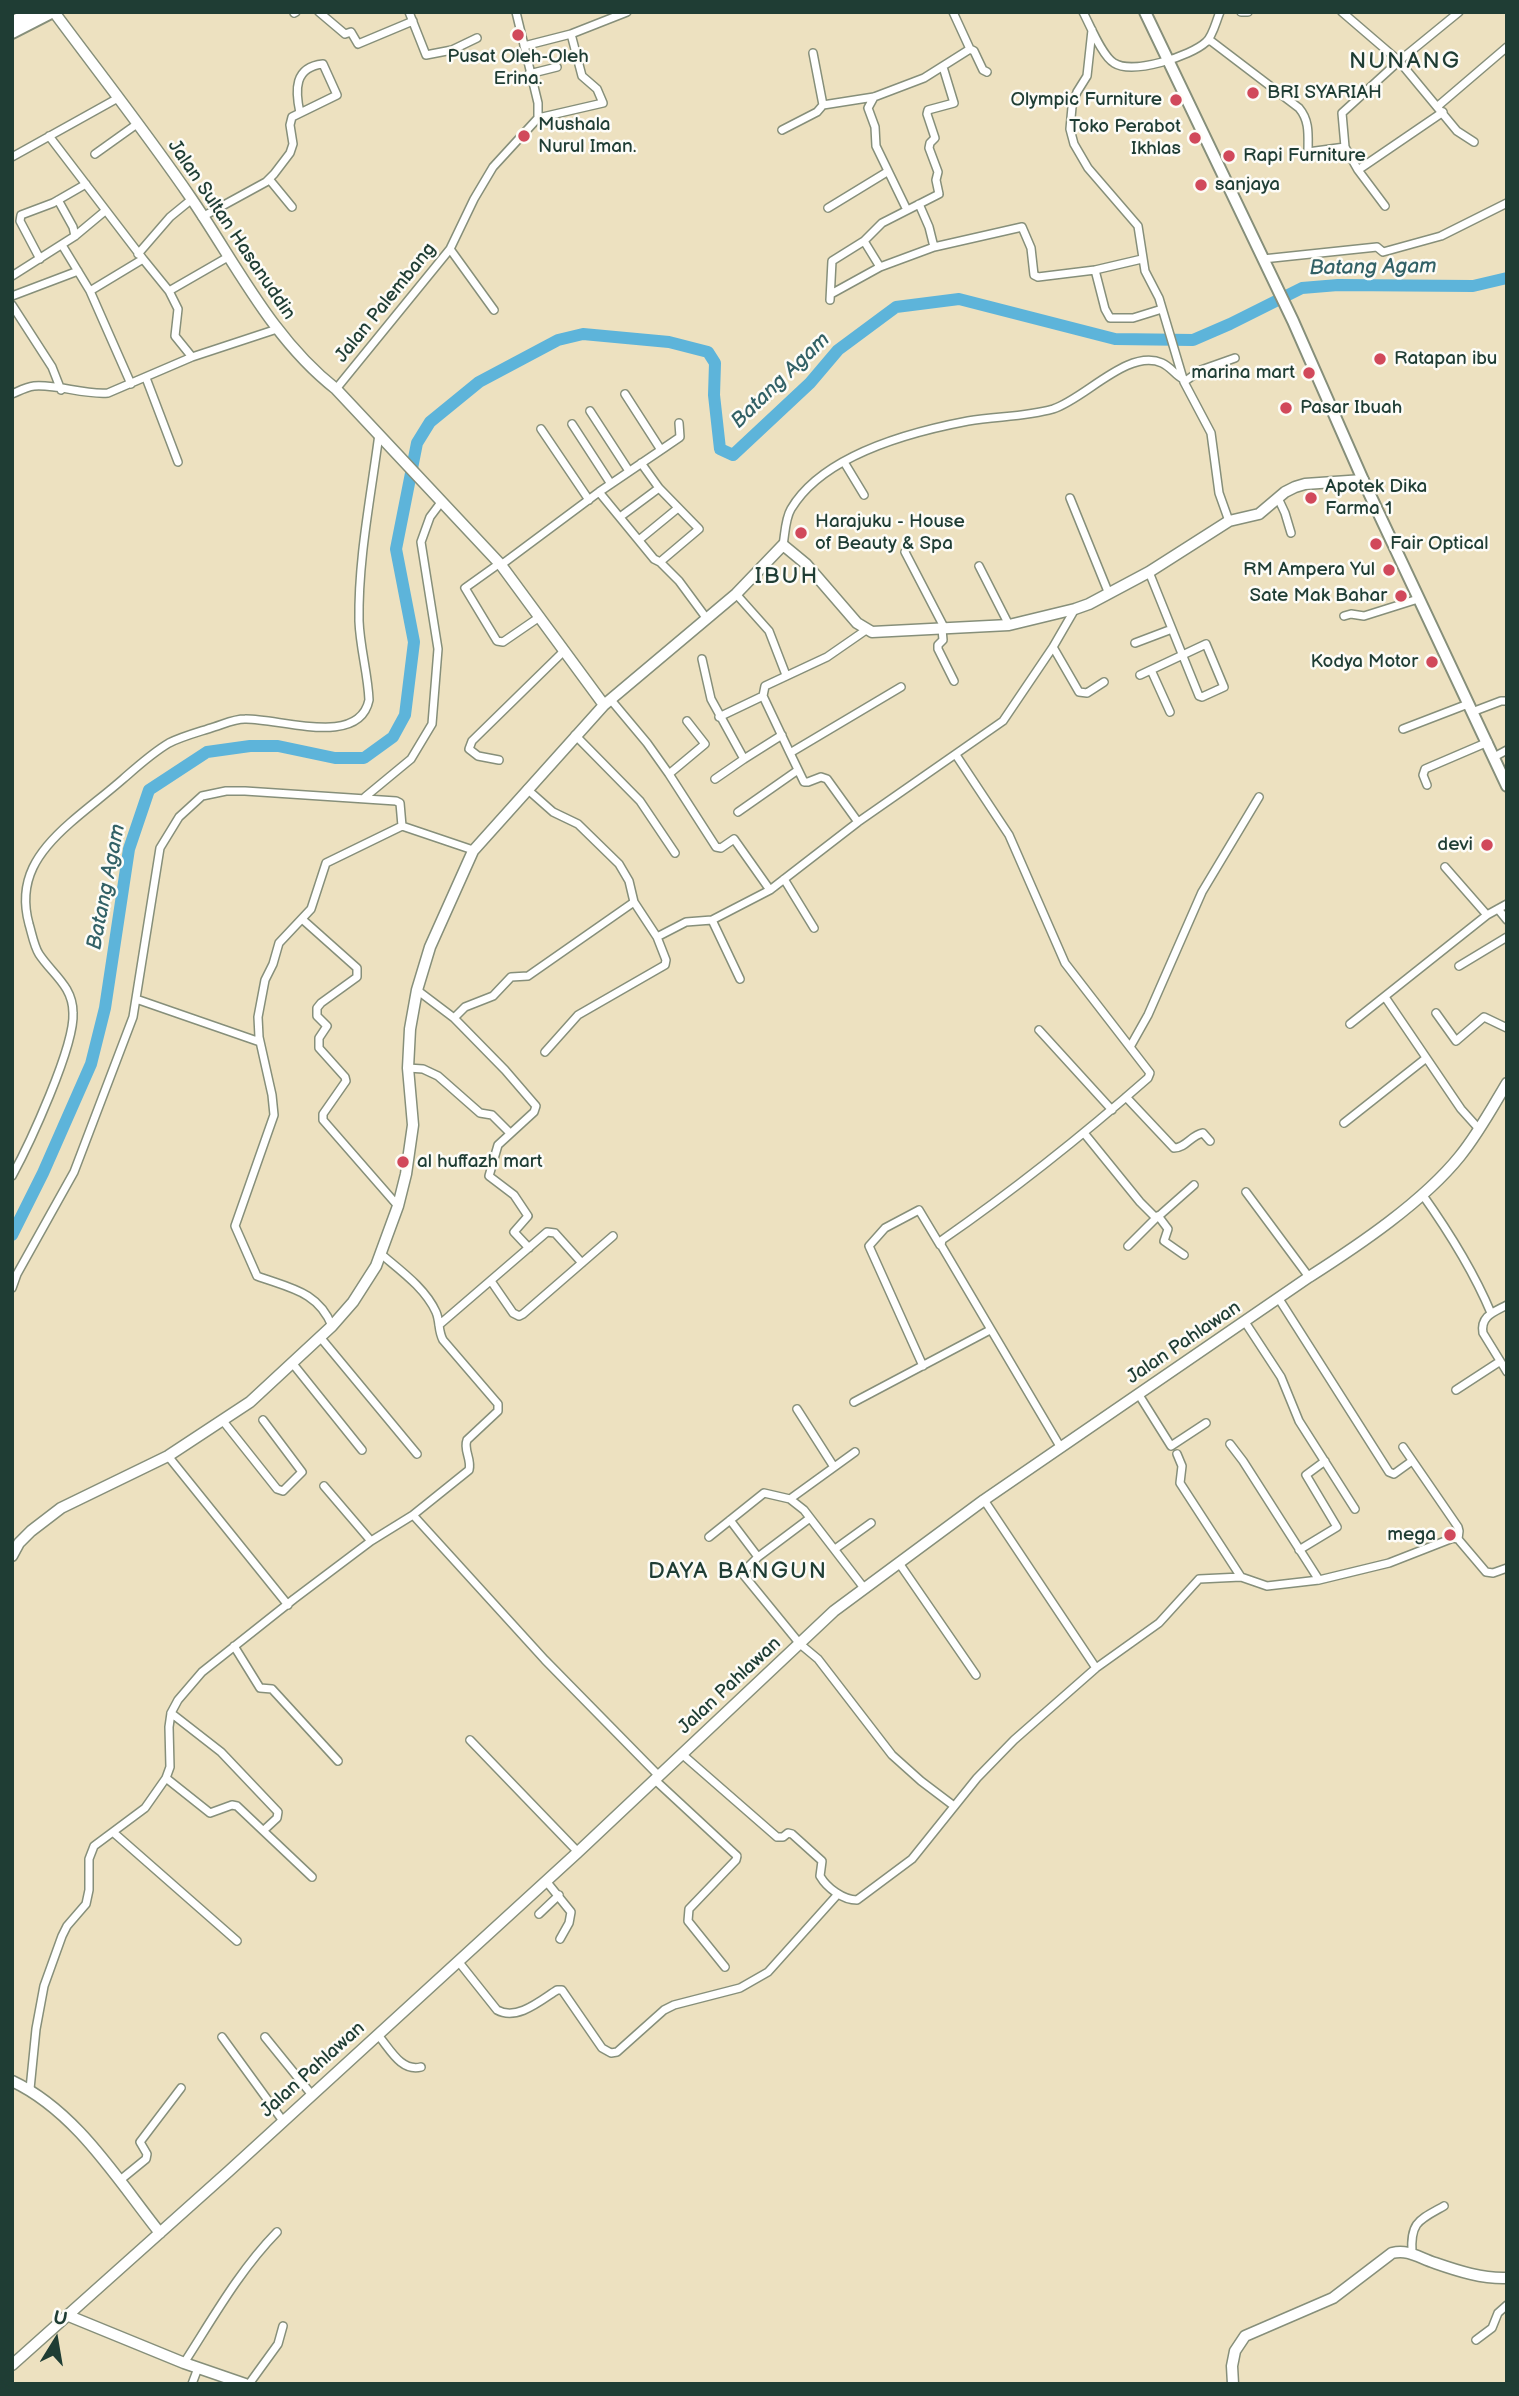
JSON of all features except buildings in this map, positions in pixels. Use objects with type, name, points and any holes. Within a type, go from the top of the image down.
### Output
[{"type":"highway","points":[[12,23],[32,12]]},
{"type":"highway","points":[[12,32],[53,12]]},
{"type":"main road","points":[[1145,12],[1293,321],[1363,480],[1507,786]]},
{"type":"street","name":"Jalan Sultan Hasanuddin","points":[[53,12],[192,199],[277,329],[314,373],[336,389],[500,564],[538,618],[608,702]]},
{"type":"street","points":[[319,12],[345,34],[351,32],[358,44],[413,21]]},
{"type":"street","points":[[409,12],[427,56],[452,50],[477,38]]},
{"type":"street","points":[[516,12],[538,103],[538,118],[603,103],[597,89],[582,76],[571,34]]},
{"type":"street","points":[[524,46],[571,34],[627,12]]},
{"type":"street","points":[[953,12],[970,49],[987,72]]},
{"type":"street","points":[[1083,12],[1106,56],[1113,63],[1132,67],[1167,62],[1207,41],[1220,12]]},
{"type":"street","points":[[1241,12],[1248,12]]},
{"type":"street","points":[[1342,12],[1399,61],[1457,131],[1474,142]]},
{"type":"street","points":[[1385,206],[1358,170],[1345,147],[1342,113],[1399,61],[1459,12]]},
{"type":"street","points":[[1092,30],[1088,70],[1072,107],[1070,129],[1074,144],[1088,168],[1138,226],[1145,271],[1162,309],[1184,381],[1211,433],[1219,493],[1229,521]]},
{"type":"street","points":[[1207,41],[1211,41],[1299,108],[1309,128],[1307,152],[1345,147]]},
{"type":"street","points":[[1358,170],[1440,109],[1507,47]]},
{"type":"street","points":[[822,105],[874,97],[924,78],[970,49]]},
{"type":"street","points":[[782,130],[817,112],[822,105],[813,54]]},
{"type":"street","points":[[202,217],[269,179],[292,150],[291,119],[337,95],[323,64],[314,66],[300,76],[296,93],[300,113]]},
{"type":"street","points":[[529,74],[557,67]]},
{"type":"street","points":[[943,67],[954,103],[928,110],[927,114],[935,138],[929,148],[938,172],[936,180],[939,194],[882,223],[864,241],[832,261],[830,297],[880,267],[934,247],[1022,227],[1031,248],[1034,275],[1038,277],[1095,270],[1142,259]]},
{"type":"street","points":[[874,97],[868,108],[875,127],[874,142],[907,210]]},
{"type":"street","points":[[12,157],[118,98]]},
{"type":"street","name":"Jalan Palembang","points":[[336,389],[450,249],[493,167],[538,118]]},
{"type":"street","points":[[95,154],[137,124]]},
{"type":"street","points":[[49,136],[169,291],[178,309],[176,336],[192,357]]},
{"type":"street","points":[[828,208],[887,172]]},
{"type":"street","points":[[269,179],[292,207]]},
{"type":"street","points":[[40,259],[20,217],[23,213],[58,200],[86,184]]},
{"type":"street","points":[[90,291],[140,256],[162,225],[192,199]]},
{"type":"street","points":[[58,200],[75,236]]},
{"type":"street","points":[[1263,259],[1377,247],[1383,252],[1441,236],[1507,203]]},
{"type":"street","points":[[919,204],[934,247]]},
{"type":"street","points":[[12,276],[62,245],[106,211]]},
{"type":"street","points":[[864,241],[880,267]]},
{"type":"street","points":[[62,245],[90,291],[131,384]]},
{"type":"street","points":[[450,249],[494,310]]},
{"type":"street","points":[[169,291],[228,257]]},
{"type":"street","points":[[1095,270],[1110,318],[1133,317],[1162,309]]},
{"type":"street","points":[[12,296],[78,271]]},
{"type":"street","points":[[12,305],[52,367],[61,390]]},
{"type":"street","points":[[12,394],[31,386],[108,393],[192,357],[277,329]]},
{"type":"street","points":[[1184,381],[1200,370],[1236,358]]},
{"type":"street","points":[[12,1556],[19,1543],[61,1508],[168,1456],[250,1402],[332,1326],[353,1302],[381,1254],[398,1206],[413,1125],[408,1069],[410,1030],[417,990],[430,947],[473,850],[575,735],[608,702],[736,594],[783,545],[790,511],[808,488],[844,462],[876,447],[915,434],[970,421],[1024,416],[1056,408],[1132,363],[1161,362],[1184,381]]},
{"type":"street","points":[[146,378],[178,462]]},
{"type":"street","points":[[625,394],[661,450]]},
{"type":"street","points":[[590,411],[629,471]]},
{"type":"street","points":[[538,618],[503,642],[497,641],[465,589],[629,471],[681,438],[679,423]]},
{"type":"street","points":[[572,424],[611,484]]},
{"type":"street","points":[[541,429],[589,500]]},
{"type":"street","points":[[12,1176],[62,1059],[73,1019],[71,999],[64,983],[37,951],[26,912],[25,892],[38,859],[50,841],[72,821],[149,756],[170,743],[244,719],[329,728],[353,723],[362,716],[369,701],[359,606],[364,541],[379,434]]},
{"type":"street","points":[[844,462],[864,495]]},
{"type":"street","points":[[641,463],[659,488],[699,529],[660,562]]},
{"type":"street","points":[[783,545],[806,564],[866,630],[882,633],[1009,625],[1075,609],[1109,594],[1229,521],[1259,513],[1286,492],[1305,484],[1363,480]]},
{"type":"street","points":[[620,517],[659,488]]},
{"type":"street","points":[[599,492],[654,559],[679,580],[707,620]]},
{"type":"street","points":[[1070,498],[1109,594]]},
{"type":"street","points":[[1278,498],[1291,533]]},
{"type":"street","points":[[364,798],[411,760],[432,724],[438,649],[421,542],[430,517],[442,500]]},
{"type":"street","points":[[639,540],[678,508]]},
{"type":"street","points":[[905,552],[943,629],[943,640],[938,649],[954,681]]},
{"type":"street","points":[[979,566],[1009,625]]},
{"type":"street","points":[[1140,675],[1182,654],[1207,645],[1224,684],[1223,689],[1200,697],[1182,654],[1149,572]]},
{"type":"street","points":[[736,594],[769,631],[786,675]]},
{"type":"street","points":[[1344,616],[1364,616],[1418,599]]},
{"type":"street","points":[[657,937],[686,922],[712,920],[770,890],[858,822],[1003,722],[1075,609]]},
{"type":"street","points":[[1135,643],[1172,629]]},
{"type":"street","points":[[858,822],[827,779],[816,777],[804,782],[763,696],[765,686],[827,657],[866,630]]},
{"type":"street","points":[[1053,647],[1079,692],[1087,693],[1104,682]]},
{"type":"street","points":[[499,760],[474,754],[469,749],[472,741],[564,651]]},
{"type":"street","points":[[702,659],[708,688],[719,717],[744,759]]},
{"type":"street","points":[[1151,670],[1170,712]]},
{"type":"street","points":[[790,753],[901,687]]},
{"type":"street","points":[[719,717],[763,696]]},
{"type":"street","points":[[1403,729],[1470,708],[1507,701]]},
{"type":"street","points":[[608,702],[647,743],[716,847],[721,848],[734,839],[770,890]]},
{"type":"street","points":[[669,774],[705,744],[687,720]]},
{"type":"street","points":[[715,779],[782,734]]},
{"type":"street","points":[[575,735],[640,801],[676,853]]},
{"type":"street","points":[[1427,785],[1423,775],[1425,769],[1488,742]]},
{"type":"street","points":[[1494,757],[1507,750]]},
{"type":"street","points":[[941,1245],[942,1240],[1004,1197],[1112,1110],[1148,1078],[1150,1073],[1065,964],[1014,844],[956,755]]},
{"type":"street","points":[[738,812],[798,770]]},
{"type":"street","points":[[527,789],[553,812],[579,824],[619,864],[629,880],[634,902],[657,937],[666,960],[665,965],[578,1015],[545,1052]]},
{"type":"street","points":[[12,1288],[17,1274],[74,1172],[133,1017],[160,848],[178,817],[202,796],[226,791],[396,801],[400,803],[402,826]]},
{"type":"street","points":[[1130,1047],[1149,1015],[1202,892],[1259,797]]},
{"type":"street","points":[[332,1326],[326,1311],[311,1296],[257,1276],[234,1226],[274,1115],[258,1017],[265,980],[279,943],[311,909],[326,863],[402,826],[473,850]]},
{"type":"street","points":[[1445,867],[1487,915]]},
{"type":"street","points":[[784,878],[814,928]]},
{"type":"street","points":[[454,1018],[465,1007],[493,996],[512,977],[528,976],[634,902]]},
{"type":"street","points":[[1350,1024],[1487,915],[1507,904]]},
{"type":"street","points":[[1498,909],[1507,920]]},
{"type":"street","points":[[302,919],[357,968],[358,972],[357,977],[317,1008],[317,1016],[327,1026],[319,1038],[319,1048],[346,1081],[323,1114],[323,1120],[398,1206]]},
{"type":"street","points":[[712,920],[740,979]]},
{"type":"street","points":[[1460,966],[1507,937]]},
{"type":"street","points":[[417,990],[454,1018],[536,1106],[534,1112],[498,1145],[489,1176],[514,1195],[528,1216],[514,1232],[529,1248]]},
{"type":"street","points":[[1385,998],[1425,1059],[1479,1129]]},
{"type":"street","points":[[136,999],[260,1042]]},
{"type":"street","points":[[1436,1013],[1456,1041],[1484,1017],[1507,1028]]},
{"type":"street","points":[[1040,1030],[1112,1110]]},
{"type":"street","points":[[1344,1123],[1425,1059]]},
{"type":"street","points":[[408,1069],[423,1069],[438,1076],[480,1113],[492,1115],[510,1133]]},
{"type":"street","name":"Jalan Pahlawan","points":[[12,2365],[578,1852],[834,1611],[984,1500],[1309,1277],[1360,1245],[1422,1194],[1459,1157],[1507,1083]]},
{"type":"street","points":[[1126,1097],[1174,1148],[1182,1147],[1198,1133],[1203,1133],[1210,1141]]},
{"type":"street","points":[[1084,1133],[1140,1202],[1168,1229],[1164,1241],[1184,1255]]},
{"type":"street","points":[[1128,1246],[1194,1185]]},
{"type":"street","points":[[1246,1192],[1309,1277]]},
{"type":"street","points":[[1422,1194],[1451,1235],[1476,1278],[1491,1313]]},
{"type":"street","points":[[923,1366],[869,1246],[885,1228],[919,1210],[1061,1448]]},
{"type":"street","points":[[439,1325],[547,1232],[551,1231],[582,1263]]},
{"type":"street","points":[[491,1280],[513,1313],[519,1316],[613,1236]]},
{"type":"street","points":[[30,2089],[36,2029],[47,1973],[67,1926],[86,1904],[89,1858],[94,1846],[145,1808],[166,1777],[170,1767],[169,1727],[172,1713],[187,1688],[234,1646],[371,1541],[413,1515],[469,1470],[470,1463],[465,1447],[467,1440],[498,1411],[499,1407],[443,1340],[436,1312],[422,1293],[381,1254]]},
{"type":"street","points":[[1279,1299],[1390,1474],[1412,1461]]},
{"type":"street","points":[[1507,1305],[1491,1313],[1483,1321],[1482,1329],[1507,1372]]},
{"type":"street","points":[[1245,1322],[1281,1377],[1299,1420],[1355,1509]]},
{"type":"street","points":[[854,1402],[990,1330]]},
{"type":"street","points":[[320,1337],[417,1454]]},
{"type":"street","points":[[1457,1390],[1499,1362]]},
{"type":"street","points":[[292,1364],[362,1450]]},
{"type":"street","points":[[1139,1395],[1171,1446],[1206,1423]]},
{"type":"street","points":[[797,1409],[834,1467]]},
{"type":"street","points":[[223,1421],[277,1489],[283,1491],[302,1472],[263,1420]]},
{"type":"street","points":[[1230,1444],[1319,1580]]},
{"type":"street","points":[[1403,1447],[1458,1527],[1458,1539]]},
{"type":"street","points":[[790,1499],[855,1452]]},
{"type":"street","points":[[1177,1454],[1182,1466],[1180,1483],[1241,1577]]},
{"type":"street","points":[[168,1456],[288,1605]]},
{"type":"street","points":[[1299,1550],[1337,1527],[1306,1475],[1325,1461]]},
{"type":"street","points":[[324,1486],[371,1541]]},
{"type":"street","points":[[709,1537],[764,1493],[775,1494],[790,1499],[804,1510],[864,1588]]},
{"type":"street","points":[[984,1500],[1096,1668]]},
{"type":"street","points":[[413,1515],[657,1778],[737,1856],[689,1909],[688,1914],[688,1921],[724,1967]]},
{"type":"street","points":[[810,1518],[742,1573],[800,1644],[818,1659],[892,1755],[920,1781],[954,1806]]},
{"type":"street","points":[[730,1520],[758,1558]]},
{"type":"street","points":[[835,1549],[871,1523]]},
{"type":"street","points":[[682,1755],[777,1837],[792,1834],[820,1859],[823,1864],[821,1880],[838,1894],[857,1900],[912,1858],[977,1778],[1014,1740],[1096,1668],[1159,1623],[1199,1579],[1241,1577],[1267,1586],[1319,1580],[1389,1563],[1450,1539],[1458,1539],[1486,1572],[1493,1573],[1507,1568]]},
{"type":"street","points":[[899,1563],[976,1675]]},
{"type":"street","points":[[234,1646],[260,1688],[272,1689],[338,1761]]},
{"type":"street","points":[[172,1713],[221,1752],[278,1812],[277,1818],[264,1830]]},
{"type":"street","points":[[470,1740],[578,1852]]},
{"type":"street","points":[[166,1777],[205,1810],[216,1812],[232,1805],[237,1806],[312,1877]]},
{"type":"street","points":[[114,1833],[237,1941]]},
{"type":"street","points":[[546,1881],[559,1895],[572,1917],[559,1939]]},
{"type":"street","points":[[458,1961],[502,2013],[518,2012],[557,1990],[562,1990],[602,2048],[611,2053],[617,2052],[664,2010],[740,1988],[768,1972],[838,1894]]},
{"type":"street","points":[[539,1914],[559,1895]]},
{"type":"street","points":[[378,2035],[403,2065],[412,2069],[421,2067]]},
{"type":"street","points":[[222,2037],[283,2121]]},
{"type":"street","points":[[265,2037],[313,2095]]},
{"type":"street","points":[[12,2081],[30,2089],[72,2123],[160,2232]]},
{"type":"street","points":[[119,2181],[146,2159],[148,2155],[141,2140],[181,2088]]},
{"type":"street","points":[[1412,2253],[1411,2234],[1416,2224],[1444,2206]]},
{"type":"street","points":[[184,2363],[219,2305],[276,2232]]},
{"type":"street","points":[[1233,2384],[1235,2351],[1245,2336],[1333,2298],[1392,2253],[1412,2253],[1425,2260],[1471,2274],[1507,2278]]},
{"type":"street","points":[[1476,2340],[1492,2328],[1498,2313],[1507,2305]]},
{"type":"street","points":[[69,2316],[184,2363],[247,2384],[278,2344],[283,2326]]},
{"type":"street","points":[[192,2384],[198,2368]]},
{"type":"waterway","name":"Batang Agam","points":[[12,1235],[43,1173],[91,1064],[105,1008],[129,849],[149,790],[207,752],[250,746],[278,746],[335,758],[364,758],[393,737],[405,715],[414,642],[396,549],[417,443],[430,422],[479,382],[558,340],[583,334],[669,342],[708,352],[715,363],[714,395],[720,449],[733,455],[810,383],[838,350],[896,307],[959,299],[1115,339],[1193,340],[1302,288],[1338,285],[1473,286],[1507,278]]},
{"type":"place","name":"Pusat Oleh-Oleh Erina.","points":[[518,35]]},
{"type":"place","name":"BRI SYARIAH","points":[[1253,93]]},
{"type":"place","name":"Olympic Furniture","points":[[1176,100]]},
{"type":"place","name":"Mushala Nurul Iman.","points":[[524,136]]},
{"type":"place","name":"Toko Perabot Ikhlas","points":[[1195,138]]},
{"type":"place","name":"Rapi Furniture","points":[[1229,156]]},
{"type":"place","name":"sanjaya","points":[[1201,185]]},
{"type":"place","name":"Ratapan ibu","points":[[1380,359]]},
{"type":"place","name":"marina mart","points":[[1309,373]]},
{"type":"place","name":"Pasar Ibuah","points":[[1286,408]]},
{"type":"place","name":"Apotek Dika Farma 1","points":[[1311,498]]},
{"type":"place","name":"Harajuku - House of Beauty & Spa","points":[[801,533]]},
{"type":"place","name":"Fair Optical","points":[[1376,544]]},
{"type":"place","name":"RM Ampera Yul","points":[[1389,570]]},
{"type":"place","name":"Sate Mak Bahar","points":[[1401,596]]},
{"type":"place","name":"Kodya Motor","points":[[1432,662]]},
{"type":"place","name":"devi","points":[[1487,845]]},
{"type":"place","name":"al huffazh mart","points":[[403,1162]]},
{"type":"place","name":"mega","points":[[1450,1535]]},
{"type":"district","name":"NUNANG","points":[[1405,62]]},
{"type":"district","name":"IBUH","points":[[787,577]]},
{"type":"district","name":"DAYA BANGUN","points":[[738,1572]]}]
